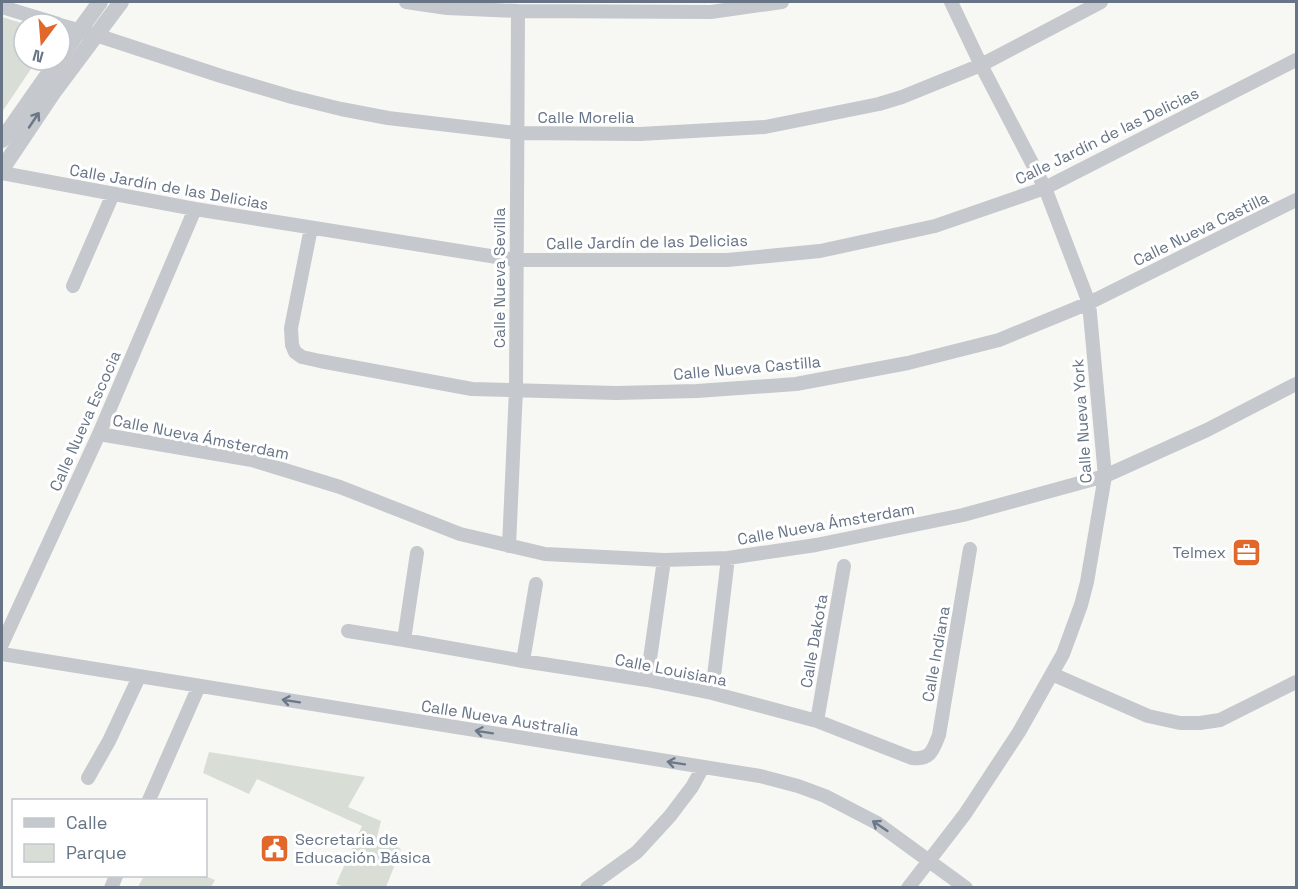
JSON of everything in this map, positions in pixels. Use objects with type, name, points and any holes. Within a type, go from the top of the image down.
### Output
[{"type":"street","points":[[72,40],[100,2]]},
{"type":"street","points":[[2,169],[53,93],[121,2]]},
{"type":"street","points":[[406,2],[447,8],[518,11],[711,12],[782,2]]},
{"type":"street","name":"Calle Nueva York","points":[[908,888],[965,814],[1019,732],[1063,654],[1087,582],[1105,476],[1089,303],[1045,188],[951,2]]},
{"type":"street","name":"Calle Morelia","points":[[72,28],[292,97],[388,118],[516,133],[640,134],[765,128],[879,104],[981,65],[1101,2]]},
{"type":"street","name":"Calle Morelia","points":[[2,7],[19,12]]},
{"type":"street","name":"Calle Nueva Sevilla","points":[[509,546],[516,389],[518,11]]},
{"type":"street","name":"Calle Jardín de las Delicias","points":[[2,173],[195,209],[516,260],[727,260],[820,251],[935,226],[1045,188],[1296,60]]},
{"type":"street","points":[[2,140],[50,72]]},
{"type":"street","points":[[73,286],[113,194]]},
{"type":"street","name":"Calle Nueva Castilla","points":[[311,228],[291,328],[292,345],[295,352],[302,357],[472,388],[616,393],[697,391],[796,384],[908,363],[999,340],[1089,303],[1296,200]]},
{"type":"street","name":"Calle Nueva Escocia","points":[[2,644],[99,434],[195,209]]},
{"type":"street","name":"Calle Nueva Ámsterdam","points":[[99,434],[252,460],[340,487],[460,534],[545,554],[664,560],[728,558],[816,545],[963,515],[1105,476],[1207,430],[1296,384]]},
{"type":"street","name":"Calle Indiana","points":[[924,758],[934,748],[939,735],[970,549]]},
{"type":"street","points":[[404,639],[417,553]]},
{"type":"street","points":[[712,693],[728,558]]},
{"type":"street","points":[[647,680],[664,560]]},
{"type":"street","name":"Calle Dakota","points":[[817,721],[844,566]]},
{"type":"street","points":[[523,661],[536,584]]},
{"type":"street","name":"Calle Louisiana","points":[[348,631],[647,680],[712,693],[817,721],[912,758],[924,758]]},
{"type":"street","name":"Calle Nueva Australia","points":[[2,654],[760,776],[825,796],[877,824],[966,888]]},
{"type":"street","points":[[1052,674],[1148,716],[1180,723],[1220,720],[1296,682]]},
{"type":"street","points":[[88,778],[109,741],[139,677]]},
{"type":"street","points":[[150,799],[199,686]]},
{"type":"street","points":[[587,888],[637,852],[670,816],[692,787],[703,767]]},
{"type":"green space","points":[[2,17],[12,20],[12,72],[29,72],[2,112]]},
{"type":"green space","points":[[209,752],[365,777],[348,807],[381,821],[377,837],[401,849],[386,887],[344,887],[336,884],[362,826],[257,779],[249,794],[203,773]]},
{"type":"green space","points":[[143,877],[207,877],[215,880],[211,887],[138,887]]},
{"type":"place","name":"Telmex","points":[[1247,552]]},
{"type":"place","name":"Secretaria de Educación Básica","points":[[274,848]]}]
